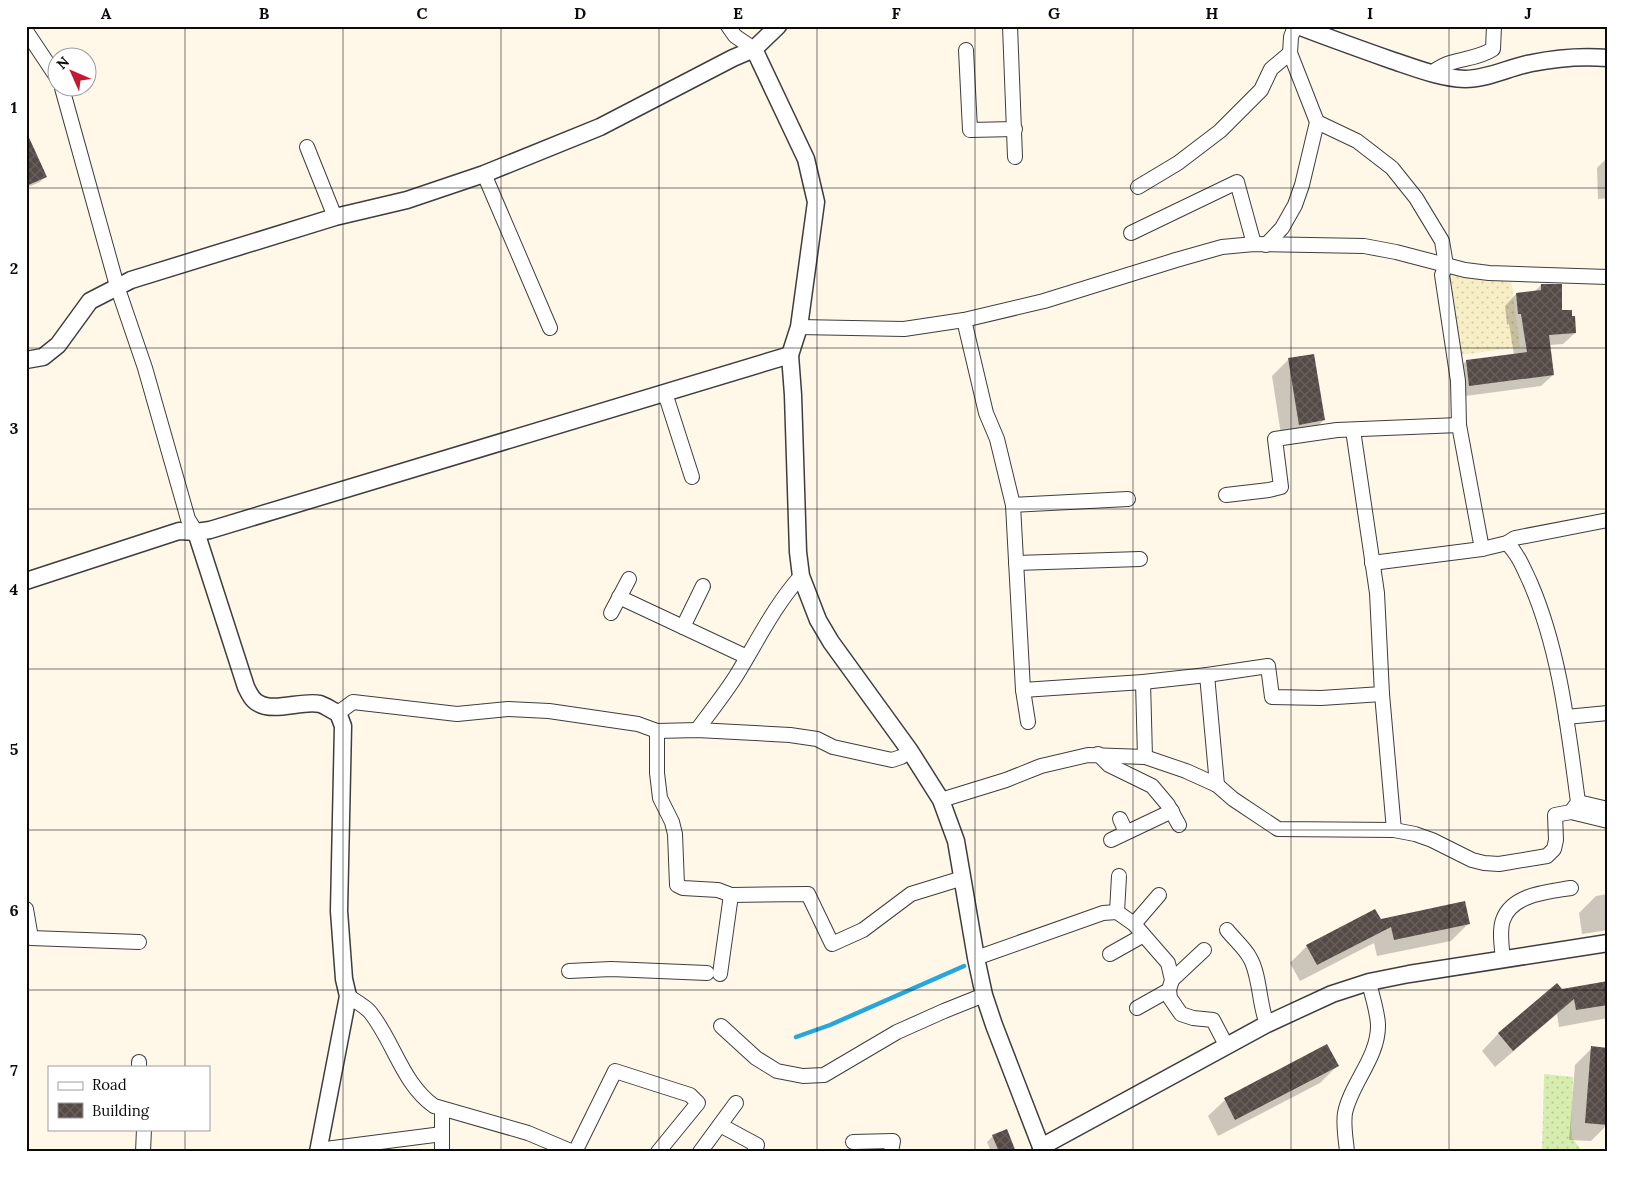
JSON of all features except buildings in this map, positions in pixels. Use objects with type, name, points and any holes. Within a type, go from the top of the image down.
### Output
[{"type":"street","points":[[728,26],[735,36],[754,49],[806,159],[816,202],[799,328],[790,355],[798,552],[801,576],[818,620],[831,642],[910,751],[940,800],[956,841],[984,995],[1042,1149],[1226,1045],[1332,994],[1369,982],[1426,971],[1608,943]]},
{"type":"street","points":[[26,360],[43,357],[58,345],[90,301],[117,286],[335,217],[407,200],[484,174],[600,128],[733,58],[754,49],[778,26]]},
{"type":"street","points":[[1010,26],[1015,158]]},
{"type":"street","points":[[1260,244],[1282,228],[1295,206],[1318,122],[1290,53],[1291,38],[1296,26],[1431,73],[1466,79],[1541,61],[1594,57],[1608,58]]},
{"type":"street","points":[[1431,73],[1448,63],[1486,54],[1493,49],[1494,26]]},
{"type":"street","points":[[26,31],[48,64]]},
{"type":"street","points":[[966,50],[970,130],[1015,129]]},
{"type":"street","points":[[1138,186],[1178,163],[1220,130],[1261,90],[1271,69],[1290,53]]},
{"type":"street","points":[[65,98],[117,286],[144,368],[188,519],[196,532],[246,688],[252,699],[266,706],[321,704],[338,713],[343,726],[339,911],[344,979],[348,996],[318,1151],[442,1134]]},
{"type":"street","points":[[1318,122],[1357,141],[1392,168],[1416,198],[1442,241],[1446,265],[1442,274],[1458,381],[1459,425],[1482,548]]},
{"type":"street","points":[[307,147],[335,217]]},
{"type":"street","points":[[484,174],[550,328]]},
{"type":"street","points":[[1131,234],[1237,182],[1260,244]]},
{"type":"street","points":[[799,328],[904,329],[964,320],[1044,301],[1222,247],[1260,244],[1364,246],[1396,252],[1465,270],[1489,273],[1608,277]]},
{"type":"street","points":[[964,320],[986,413],[997,439],[1012,506],[1023,690],[1028,722]]},
{"type":"street","points":[[26,581],[179,531],[196,532],[210,530],[790,355]]},
{"type":"street","points":[[666,393],[692,477]]},
{"type":"street","points":[[1226,495],[1281,487],[1275,439],[1338,430],[1459,425]]},
{"type":"street","points":[[1353,430],[1377,593],[1382,694],[1394,830]]},
{"type":"street","points":[[1012,506],[1128,499]]},
{"type":"street","points":[[1372,563],[1482,548],[1507,542],[1515,538],[1608,520]]},
{"type":"street","points":[[1507,542],[1517,553],[1540,606],[1555,657],[1566,717],[1575,807]]},
{"type":"street","points":[[1016,563],[1140,558]]},
{"type":"street","points":[[697,730],[734,678],[775,609],[801,576]]},
{"type":"street","points":[[611,613],[629,579]]},
{"type":"street","points":[[683,627],[703,586]]},
{"type":"street","points":[[619,597],[747,657]]},
{"type":"street","points":[[1023,690],[1208,676],[1268,666],[1272,697],[1321,698],[1382,694]]},
{"type":"street","points":[[1208,676],[1216,785]]},
{"type":"street","points":[[1143,682],[1145,757]]},
{"type":"street","points":[[338,713],[353,702],[457,714],[508,709],[549,710],[638,724],[657,731],[697,730],[790,735],[817,739],[834,747],[892,760],[910,751]]},
{"type":"street","points":[[1566,717],[1608,713]]},
{"type":"street","points":[[657,731],[657,773],[660,798],[672,822],[675,834],[677,885],[683,888],[718,890],[730,895],[808,894],[832,944],[863,930],[911,894],[963,878]]},
{"type":"street","points":[[1098,754],[1109,764],[1152,786],[1168,805],[1179,825]]},
{"type":"street","points":[[940,800],[1006,780],[1041,766],[1088,755],[1145,757],[1186,771],[1216,785],[1278,829],[1394,830],[1432,840],[1472,860],[1499,864],[1547,856],[1554,849],[1556,840],[1555,815],[1575,807],[1608,809]]},
{"type":"street","points":[[1575,807],[1608,821]]},
{"type":"street","points":[[1111,840],[1172,811]]},
{"type":"street","points":[[1120,819],[1126,832]]},
{"type":"street","points":[[1117,912],[1118,876]]},
{"type":"street","points":[[1503,960],[1502,921],[1512,907],[1521,900],[1533,895],[1571,888]]},
{"type":"street","points":[[1110,954],[1138,930],[1159,894]]},
{"type":"street","points":[[568,971],[611,969],[714,974],[730,895]]},
{"type":"street","points":[[26,909],[31,938],[139,942]]},
{"type":"street","points":[[976,958],[1103,913],[1117,912],[1138,930],[1168,963],[1174,1005],[1181,1014],[1193,1018],[1213,1020],[1226,1045]]},
{"type":"street","points":[[1227,930],[1251,958],[1263,1015],[1267,1024]]},
{"type":"street","points":[[1137,1008],[1170,985],[1204,950]]},
{"type":"street","points":[[1347,1152],[1346,1110],[1368,1064],[1378,1024],[1369,982]]},
{"type":"street","points":[[721,1026],[756,1058],[777,1072],[803,1076],[824,1075],[897,1032],[944,1010],[984,995]]},
{"type":"street","points":[[348,996],[369,1011],[390,1043],[412,1085],[422,1097],[442,1109],[528,1133],[574,1152],[615,1071],[690,1095],[698,1103],[658,1152]]},
{"type":"street","points":[[700,1152],[736,1102]]},
{"type":"street","points":[[442,1109],[442,1152]]},
{"type":"street","points":[[720,1125],[757,1145],[754,1152]]},
{"type":"street","points":[[144,1130],[144,1152]]},
{"type":"street","points":[[853,1142],[893,1141],[891,1152]]},
{"type":"shaded area","points":[[1453,273],[1511,280],[1520,347],[1460,355],[1446,280]]},
{"type":"green space","points":[[1544,1074],[1573,1077],[1572,1138],[1583,1152],[1542,1152]]},
{"type":"waterway","points":[[796,1037],[830,1025],[964,966]]}]
